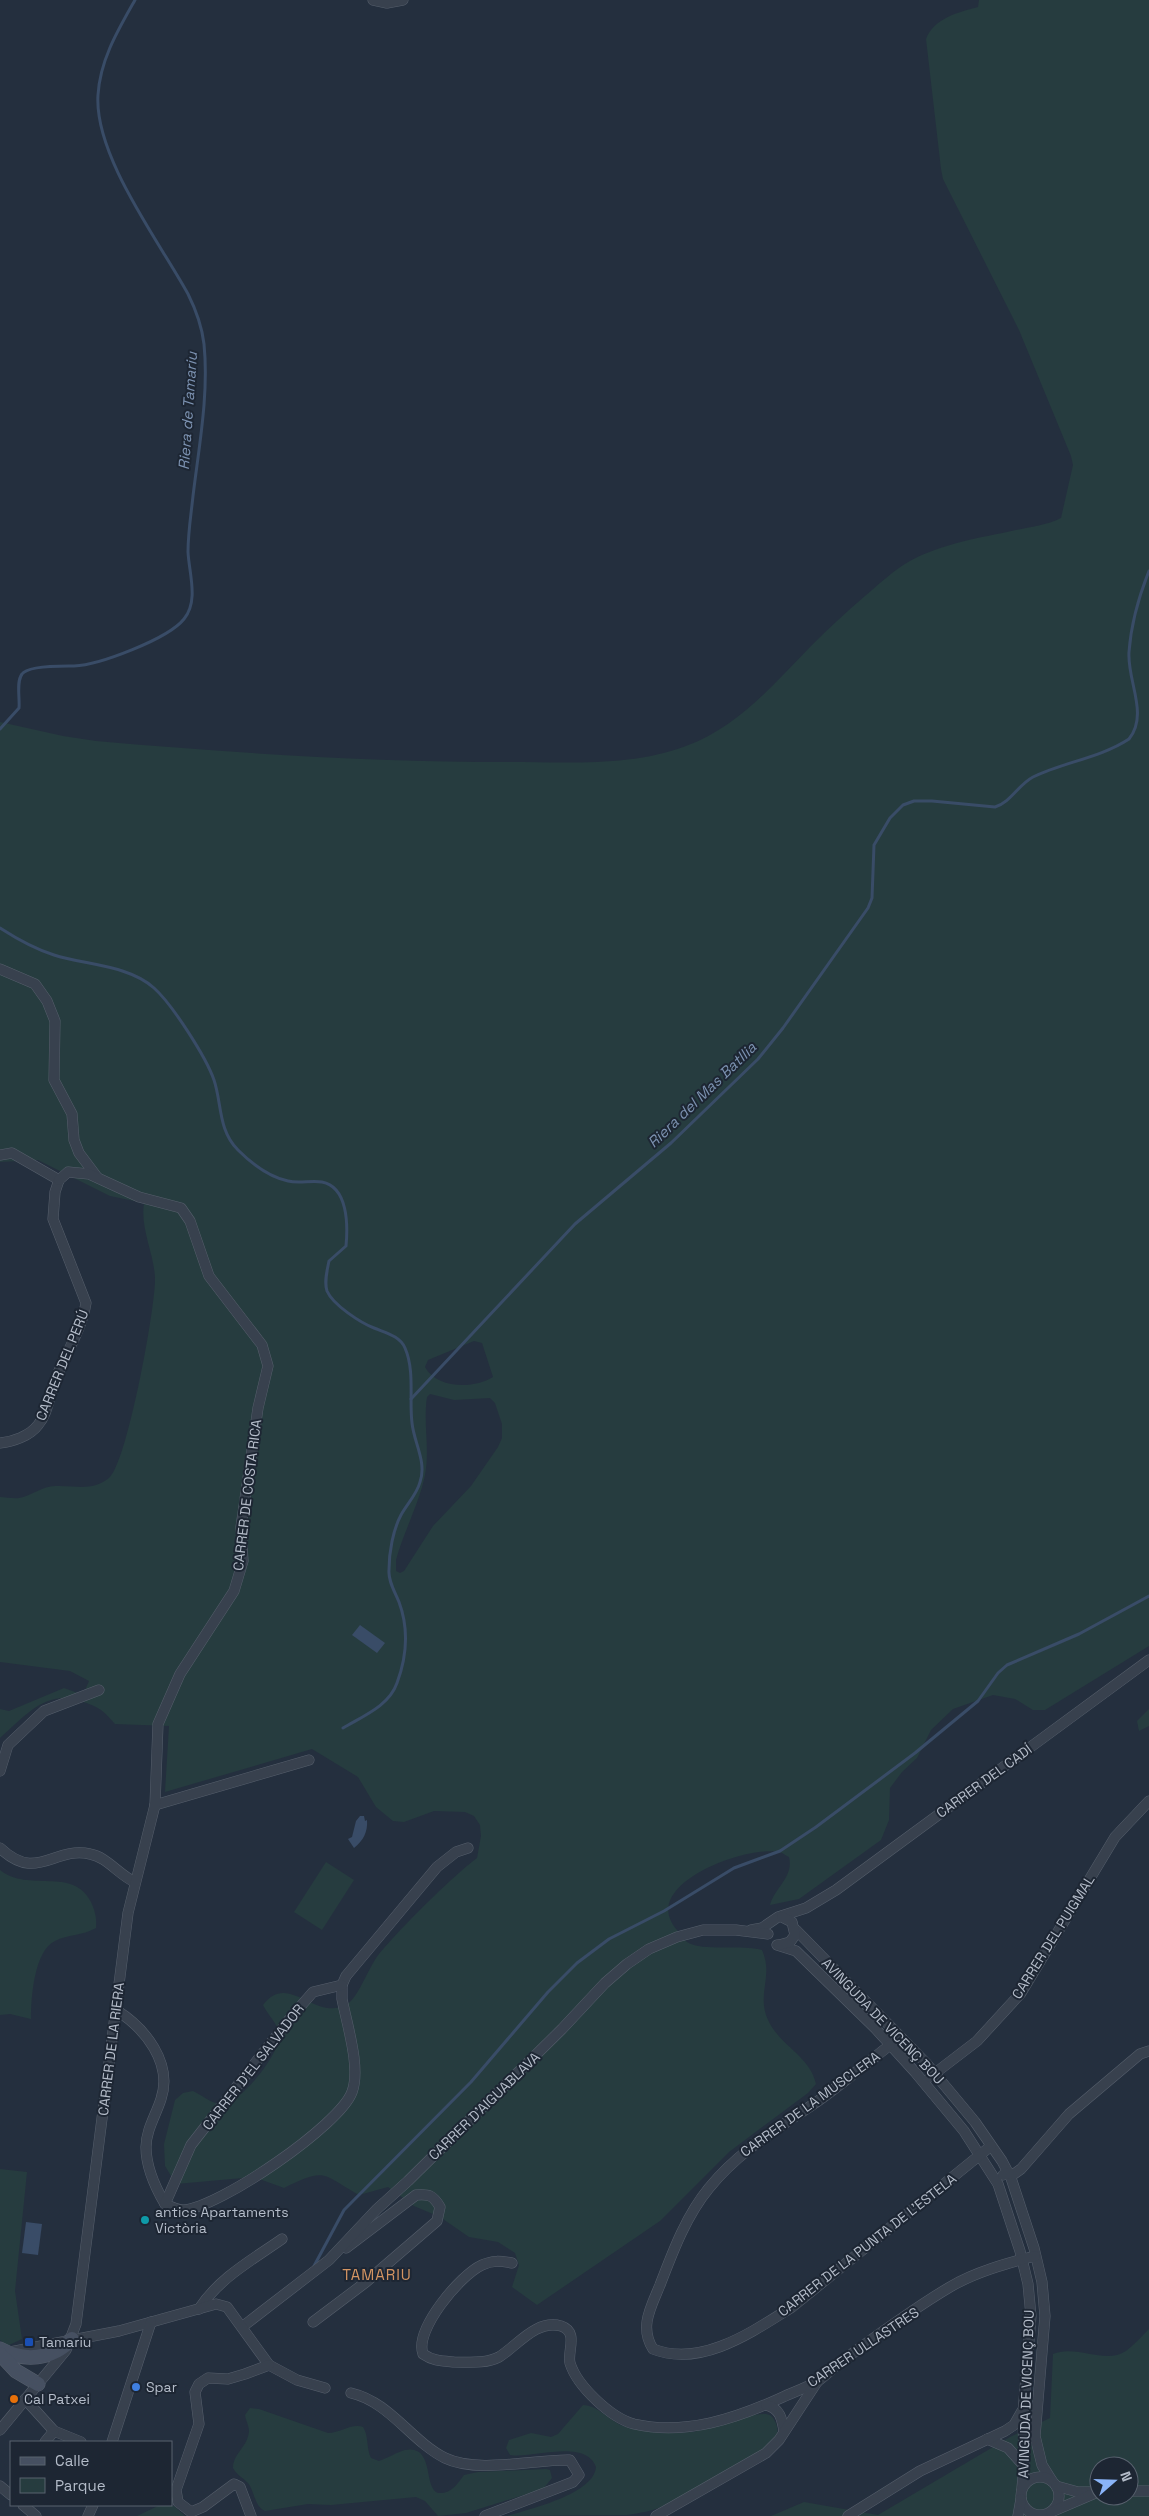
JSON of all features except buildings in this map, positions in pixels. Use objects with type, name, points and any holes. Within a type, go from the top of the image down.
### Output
[{"type":"street","points":[[373,0],[388,3],[403,0]]},
{"type":"street","points":[[0,969],[35,984],[47,1001],[55,1021],[54,1080],[72,1114],[74,1140],[79,1153],[98,1178]]},
{"type":"street","points":[[0,1155],[12,1153],[59,1180]]},
{"type":"street","name":"CARRER DE COSTA RICA","points":[[59,1180],[68,1172],[88,1174],[139,1197],[166,1202],[181,1208],[190,1221],[209,1276],[253,1331],[262,1345],[268,1366],[258,1408],[242,1519],[243,1561],[234,1592],[180,1674],[162,1712],[156,1738],[155,1805]]},
{"type":"street","name":"CARRER DEL PERÚ","points":[[0,1443],[19,1438],[38,1426],[50,1399],[54,1381],[84,1316],[86,1303],[53,1219],[55,1192],[59,1180]]},
{"type":"street","name":"CARRER DEL CADÍ","points":[[796,1929],[805,1913],[818,1901],[1149,1660]]},
{"type":"street","points":[[0,1771],[8,1745],[44,1711],[99,1690]]},
{"type":"street","points":[[155,1805],[309,1760]]},
{"type":"street","name":"CARRER DEL PUIGMAL","points":[[924,2082],[977,2041],[1021,1993],[1114,1836],[1149,1801]]},
{"type":"street","name":"CARRER DE LA RIERA","points":[[0,2430],[60,2358],[72,2339],[76,2324],[128,1913],[155,1805]]},
{"type":"street","points":[[0,1848],[22,1863],[34,1865],[76,1853],[91,1854],[135,1882]]},
{"type":"street","points":[[116,2010],[140,2028],[156,2052],[163,2072],[165,2082],[148,2134],[146,2147],[149,2169],[165,2204],[184,2210],[224,2196],[277,2163],[306,2141],[343,2106],[352,2094],[356,2079],[342,1999],[342,1985],[346,1976],[437,1867],[456,1852],[468,1848]]},
{"type":"street","name":"CARRER DEL CADÍ","points":[[782,1916],[818,1901]]},
{"type":"street","points":[[782,1916],[790,1919],[796,1929],[790,1942],[777,1944],[768,1934],[770,1922],[782,1916]]},
{"type":"street","name":"CARRER D'AIGUABLAVA","points":[[746,1931],[762,1928],[770,1922]]},
{"type":"street","name":"AVINGUDA DE VICENÇ BOU","points":[[796,1929],[934,2073],[991,2146],[1008,2173],[1020,2200],[1042,2282],[1045,2316],[1035,2436],[1042,2465],[1054,2484]]},
{"type":"street","name":"CARRER D'AIGUABLAVA","points":[[242,2327],[329,2260],[377,2209],[408,2181],[562,2029],[605,1983],[628,1964],[649,1949],[677,1937],[703,1930],[746,1931],[768,1934]]},
{"type":"street","name":"AVINGUDA DE VICENÇ BOU","points":[[777,1944],[796,1951],[890,2045],[924,2082],[996,2179],[1022,2259],[1028,2284],[1031,2316],[1024,2408],[1022,2488]]},
{"type":"street","name":"CARRER D'EL SALVADOR","points":[[165,2204],[191,2146],[292,2016],[313,1992],[342,1985]]},
{"type":"street","name":"CARRER DE LA MUSCLERA","points":[[653,2349],[646,2335],[648,2314],[680,2234],[708,2190],[729,2165],[751,2145],[820,2099],[890,2045]]},
{"type":"street","points":[[996,2179],[1008,2173],[1014,2174],[1021,2169],[1069,2114],[1140,2054],[1149,2051]]},
{"type":"street","name":"CARRER DE LA PUNTA DE L'ESTELA","points":[[653,2349],[670,2354],[695,2354],[722,2346],[761,2326],[807,2296],[991,2146]]},
{"type":"street","points":[[314,2322],[366,2282],[436,2221],[440,2207],[434,2197],[428,2194],[416,2195],[365,2235],[329,2260]]},
{"type":"street","points":[[199,2309],[209,2292],[282,2239]]},
{"type":"street","name":"CARRER ULLASTRES","points":[[512,2263],[495,2260],[481,2266],[463,2278],[439,2307],[422,2337],[420,2346],[422,2354],[437,2361],[484,2362],[500,2356],[519,2340],[540,2328],[551,2325],[562,2326],[569,2331],[572,2341],[570,2361],[577,2377],[591,2396],[620,2418],[633,2424],[658,2427],[710,2424],[766,2405],[818,2381],[951,2286],[1022,2259],[1035,2256]]},
{"type":"street","points":[[2,2352],[24,2358],[41,2356],[58,2350],[72,2339],[222,2305],[227,2307],[269,2365],[298,2380],[325,2388]]},
{"type":"street","points":[[112,2441],[151,2322]]},
{"type":"street","points":[[2,2352],[16,2371],[38,2384]]},
{"type":"street","points":[[252,2516],[240,2487],[234,2484],[203,2507],[191,2512],[178,2502],[176,2490],[198,2424],[195,2392],[199,2384],[208,2378],[228,2379],[269,2365]]},
{"type":"street","points":[[656,2516],[766,2453],[784,2431],[818,2381]]},
{"type":"street","points":[[351,2393],[385,2411],[437,2453],[459,2462],[499,2466],[570,2460],[575,2466],[579,2475],[573,2482],[485,2516]]},
{"type":"street","points":[[25,2400],[54,2431],[79,2441]]},
{"type":"street","points":[[766,2405],[777,2409],[784,2431]]},
{"type":"street","points":[[848,2516],[920,2471],[1014,2425],[1024,2408]]},
{"type":"street","points":[[46,2441],[54,2431]]},
{"type":"street","points":[[987,2438],[1008,2448],[1024,2466]]},
{"type":"street","points":[[1018,2516],[1022,2488],[1030,2479],[1035,2477],[1047,2478],[1054,2484],[1078,2492],[1089,2492]]},
{"type":"street","points":[[1051,2512],[1059,2500],[1054,2484]]},
{"type":"street","points":[[1021,2500],[1028,2511],[1040,2516],[1089,2496]]},
{"type":"street","points":[[24,2506],[36,2516]]},
{"type":"green space","points":[[979,0],[1149,0],[1149,1646],[1045,1710],[1033,1710],[1015,1699],[993,1695],[953,1709],[931,1730],[917,1758],[902,1772],[890,1788],[889,1820],[881,1840],[799,1899],[770,1905],[789,1870],[789,1857],[779,1852],[764,1851],[722,1862],[701,1872],[683,1884],[671,1898],[669,1913],[677,1930],[687,1942],[694,1945],[762,1950],[766,1969],[764,2001],[768,2020],[773,2029],[808,2066],[816,2084],[808,2093],[729,2152],[660,2221],[537,2305],[512,2287],[519,2265],[515,2253],[498,2242],[469,2237],[440,2217],[414,2206],[388,2187],[359,2195],[330,2178],[317,2175],[284,2188],[254,2177],[176,2184],[165,2166],[164,2144],[175,2100],[183,2093],[193,2091],[210,2101],[222,2104],[230,2102],[248,2087],[267,2065],[278,2043],[277,2027],[263,2005],[272,1996],[282,1993],[292,1994],[323,2007],[334,2008],[350,2002],[379,1954],[439,1891],[477,1858],[481,1836],[480,1825],[474,1816],[465,1812],[434,1811],[404,1822],[393,1821],[376,1807],[358,1777],[312,1749],[165,1792],[169,1726],[115,1724],[96,1707],[68,1698],[46,1702],[36,1707],[0,1738],[0,1709],[9,1711],[64,1688],[83,1695],[89,1681],[70,1671],[0,1662],[0,1497],[19,1498],[50,1486],[83,1487],[96,1485],[109,1478],[124,1445],[132,1416],[151,1319],[155,1278],[145,1232],[144,1203],[110,1196],[38,1160],[0,1162],[0,722],[63,736],[96,741],[302,756],[457,762],[598,762],[665,753],[705,738],[754,704],[844,614],[887,577],[910,561],[949,545],[1039,526],[1061,518],[1073,465],[1071,456],[1019,330],[943,179],[941,169],[926,39],[941,21],[955,14],[978,7]],"holes":[[[474,1341],[482,1343],[493,1377],[476,1384],[456,1385],[438,1380],[425,1367],[428,1360]],[[430,1394],[454,1400],[490,1398],[495,1403],[502,1424],[502,1438],[498,1447],[471,1486],[433,1526],[404,1571],[400,1573],[396,1571],[396,1560],[425,1475],[427,1456],[426,1407],[427,1397]]]},
{"type":"green space","points":[[1149,1709],[1149,1726],[1139,1731],[1137,1721]]},
{"type":"green space","points":[[326,1862],[354,1880],[322,1930],[294,1912]]},
{"type":"green space","points":[[0,1870],[11,1877],[24,1880],[62,1882],[73,1885],[83,1891],[91,1902],[95,1915],[96,1928],[55,1941],[42,1954],[35,1976],[31,2019],[10,2014],[0,2015]]},
{"type":"green space","points":[[0,2169],[27,2172],[15,2291],[22,2339],[7,2346],[0,2340]]},
{"type":"green space","points":[[1149,2329],[1149,2516],[771,2516],[804,2502],[878,2515],[1010,2437],[1050,2418],[1053,2354],[1072,2351],[1109,2356],[1118,2355],[1129,2349]]},
{"type":"green space","points":[[583,2405],[598,2410],[623,2426],[666,2433],[699,2431],[746,2417],[765,2414],[771,2416],[775,2421],[777,2437],[767,2447],[740,2466],[689,2494],[655,2509],[627,2515],[507,2516],[545,2505],[573,2493],[593,2477],[596,2467],[590,2458],[581,2453],[558,2452],[510,2455],[506,2448],[509,2440],[531,2433],[551,2437],[558,2434]]},
{"type":"green space","points":[[250,2408],[259,2409],[328,2433],[354,2426],[363,2427],[371,2458],[379,2461],[405,2450],[414,2450],[421,2453],[425,2460],[431,2483],[438,2493],[451,2490],[464,2475],[478,2472],[546,2469],[550,2470],[552,2478],[543,2489],[466,2513],[438,2516],[425,2501],[416,2497],[331,2505],[308,2504],[265,2511],[259,2506],[248,2483],[233,2468],[235,2458],[248,2437],[249,2429],[245,2415]]},
{"type":"green space","points":[[158,2506],[172,2506],[185,2516],[137,2516]]},
{"type":"water","points":[[360,1625],[385,1643],[377,1653],[352,1635]]},
{"type":"water","points":[[360,1816],[364,1816],[365,1821],[367,1820],[367,1828],[362,1839],[354,1848],[348,1839],[352,1837],[356,1821]]},
{"type":"water","points":[[26,2222],[42,2224],[38,2255],[22,2253]]},
{"type":"waterway","name":"Riera de Tamariu","points":[[0,729],[19,708],[19,681],[22,674],[26,671],[46,667],[85,665],[132,650],[164,635],[176,627],[189,612],[191,604],[192,587],[188,545],[204,401],[205,363],[203,338],[194,306],[188,294],[117,171],[106,144],[100,119],[98,95],[102,70],[111,46],[135,0]]},
{"type":"waterway","name":"Riera del Mas Batllia","points":[[411,1399],[575,1224],[671,1143],[758,1059],[783,1028],[868,908],[872,898],[874,845],[890,818],[903,805],[914,801],[932,801],[995,807],[1001,805],[1033,777],[1106,751],[1129,739],[1135,729],[1137,719],[1136,697],[1129,663],[1130,642],[1136,611],[1149,571]]},
{"type":"waterway","name":"Riera de Tamariu","points":[[0,928],[47,953],[120,970],[144,980],[170,1006],[204,1058],[217,1089],[227,1134],[238,1150],[255,1165],[274,1176],[292,1182],[314,1181],[331,1185],[342,1199],[347,1228],[346,1246],[329,1261],[326,1288],[335,1302],[348,1313],[368,1326],[388,1333],[403,1344],[410,1366],[412,1423],[422,1467],[419,1486],[401,1515],[396,1527],[390,1556],[390,1578],[402,1612],[406,1642],[403,1663],[397,1683],[382,1704],[367,1715],[343,1728]]},
{"type":"waterway","points":[[314,2266],[344,2210],[471,2082],[548,1992],[577,1963],[609,1939],[664,1911],[734,1868],[780,1851],[816,1827],[915,1753],[978,1701],[998,1673],[1007,1665],[1079,1634],[1149,1596]]},
{"type":"place","name":"antics Apartaments Victòria","points":[[145,2220]]},
{"type":"place","name":"Tamariu","points":[[29,2342]]},
{"type":"place","name":"Spar","points":[[136,2387]]},
{"type":"place","name":"Cal Patxei","points":[[14,2399]]},
{"type":"district","name":"TAMARIU","points":[[377,2275]]}]
